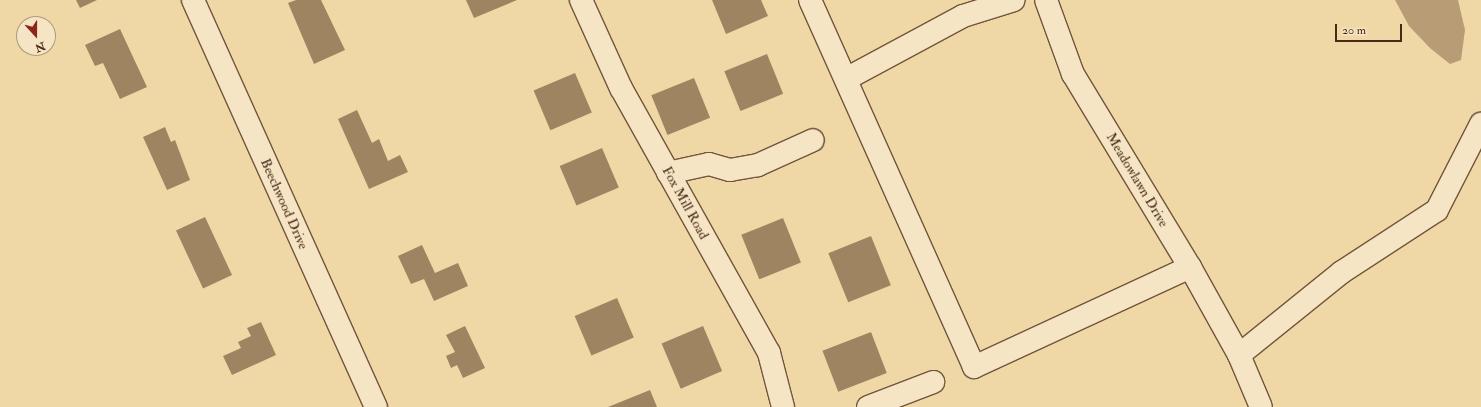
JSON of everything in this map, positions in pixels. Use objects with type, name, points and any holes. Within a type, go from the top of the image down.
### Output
[{"type":"street","name":"Beechwood Drive","points":[[193,0],[376,407]]},
{"type":"street","name":"Fox Mill Road","points":[[581,0],[621,88],[769,353],[783,407]]},
{"type":"street","points":[[810,0],[974,367],[1190,267]]},
{"type":"street","points":[[846,79],[962,16],[1014,0]]},
{"type":"street","name":"Meadowlawn Drive","points":[[1046,0],[1073,74],[1190,267],[1239,355],[1261,407]]},
{"type":"street","points":[[1239,355],[1342,272],[1437,210],[1481,124]]},
{"type":"street","points":[[668,173],[709,164],[730,170],[758,165],[813,140]]},
{"type":"street","points":[[868,407],[933,382]]},
{"type":"shaded area","points":[[1395,0],[1458,0],[1465,30],[1461,60],[1450,64],[1430,48],[1409,26]]},
{"type":"building","points":[[76,0],[97,0],[80,8]]},
{"type":"building","points":[[296,0],[321,0],[345,50],[314,64],[288,3]]},
{"type":"building","points":[[466,0],[517,0],[474,18]]},
{"type":"building","points":[[712,0],[761,0],[768,16],[726,34]]},
{"type":"building","points":[[120,29],[147,87],[120,99],[103,63],[95,66],[85,45]]},
{"type":"building","points":[[767,54],[783,94],[740,111],[724,71]]},
{"type":"building","points":[[575,73],[592,113],[550,130],[534,91]]},
{"type":"building","points":[[694,78],[710,118],[667,135],[651,95]]},
{"type":"building","points":[[357,110],[372,143],[379,139],[388,161],[400,155],[408,172],[369,189],[338,119]]},
{"type":"building","points":[[165,127],[171,142],[175,140],[190,180],[167,190],[143,137]]},
{"type":"building","points":[[602,148],[619,188],[576,206],[560,166]]},
{"type":"building","points":[[205,217],[232,275],[203,289],[176,231]]},
{"type":"building","points":[[783,218],[801,263],[759,279],[741,235]]},
{"type":"building","points":[[871,236],[891,285],[848,302],[828,253]]},
{"type":"building","points":[[422,245],[435,273],[458,263],[468,286],[434,301],[424,279],[411,284],[398,256]]},
{"type":"building","points":[[617,298],[634,338],[591,356],[575,316]]},
{"type":"building","points":[[261,322],[276,355],[232,375],[223,356],[241,348],[238,342],[251,336],[247,328]]},
{"type":"building","points":[[465,326],[485,368],[463,378],[457,365],[451,368],[446,356],[455,352],[446,335]]},
{"type":"building","points":[[703,326],[722,371],[681,389],[662,344]]},
{"type":"building","points":[[871,332],[887,373],[838,392],[822,351]]},
{"type":"building","points":[[650,390],[657,407],[608,407]]}]
